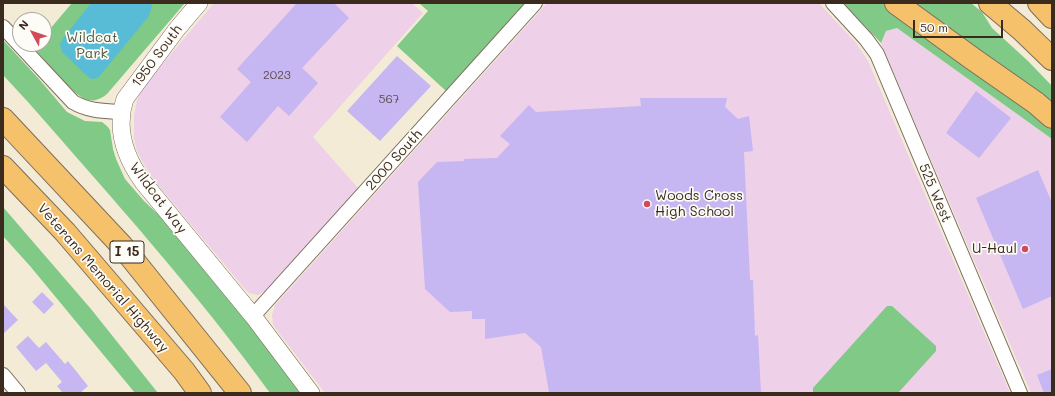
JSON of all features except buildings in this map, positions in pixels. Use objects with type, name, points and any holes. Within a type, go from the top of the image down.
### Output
[{"type":"main road","points":[[896,3],[1052,116]]},
{"type":"main road","points":[[990,3],[1052,59]]},
{"type":"main road","points":[[1039,3],[1052,17]]},
{"type":"main road","name":"I 15","points":[[3,119],[122,246],[240,393]]},
{"type":"main road","name":"Veterans Memorial Highway","points":[[3,167],[65,232],[179,365],[200,393]]},
{"type":"street","name":"1950 South","points":[[120,112],[125,99],[199,3]]},
{"type":"street","name":"2000 South","points":[[253,316],[535,3]]},
{"type":"street","name":"525 West","points":[[833,3],[866,39],[877,54],[1020,393]]},
{"type":"street","points":[[3,27],[73,102],[81,107],[89,109],[120,112]]},
{"type":"street","name":"Wildcat Way","points":[[120,112],[125,150],[135,172],[253,316],[311,393]]},
{"type":"street","points":[[3,375],[18,393]]},
{"type":"shaded area","points":[[214,3],[412,3],[423,13],[313,137],[358,188],[265,291],[258,295],[249,293],[244,288],[154,180],[137,151],[134,139],[134,116],[137,100],[144,86]]},
{"type":"shaded area","name":"Woods Cross High School","points":[[547,3],[819,3],[856,43],[868,61],[1010,393],[325,393],[273,325],[272,315],[275,305]]},
{"type":"shaded area","points":[[897,28],[1052,139],[1052,393],[1031,393],[881,43],[886,31]]},
{"type":"green space","name":"Wildcat Park","points":[[72,3],[185,3],[107,94],[93,100],[87,100],[75,92],[38,52],[52,52],[52,27]]},
{"type":"green space","points":[[419,3],[525,3],[446,91],[397,46],[428,11]]},
{"type":"green space","points":[[843,3],[884,3],[1052,127],[1052,139],[897,28],[886,31],[881,43]]},
{"type":"green space","points":[[909,3],[971,3],[982,12],[992,28],[1028,61],[1052,86],[1052,105]]},
{"type":"green space","points":[[3,40],[12,50],[12,52],[14,52],[39,79],[67,112],[85,121],[102,122],[108,127],[110,130],[116,159],[125,179],[144,201],[161,217],[302,393],[270,393],[183,281],[122,209],[3,75]]},
{"type":"green space","points":[[3,207],[91,309],[158,393],[135,393],[30,266],[3,236]]},
{"type":"green space","points":[[887,306],[892,306],[936,346],[936,351],[898,393],[813,393],[813,388]]},
{"type":"water","points":[[91,3],[151,3],[152,6],[149,16],[98,78],[91,79],[62,52],[60,44]]},
{"type":"place","name":"Woods Cross High School","points":[[647,204]]},
{"type":"place","name":"U-Haul","points":[[1025,249]]}]
